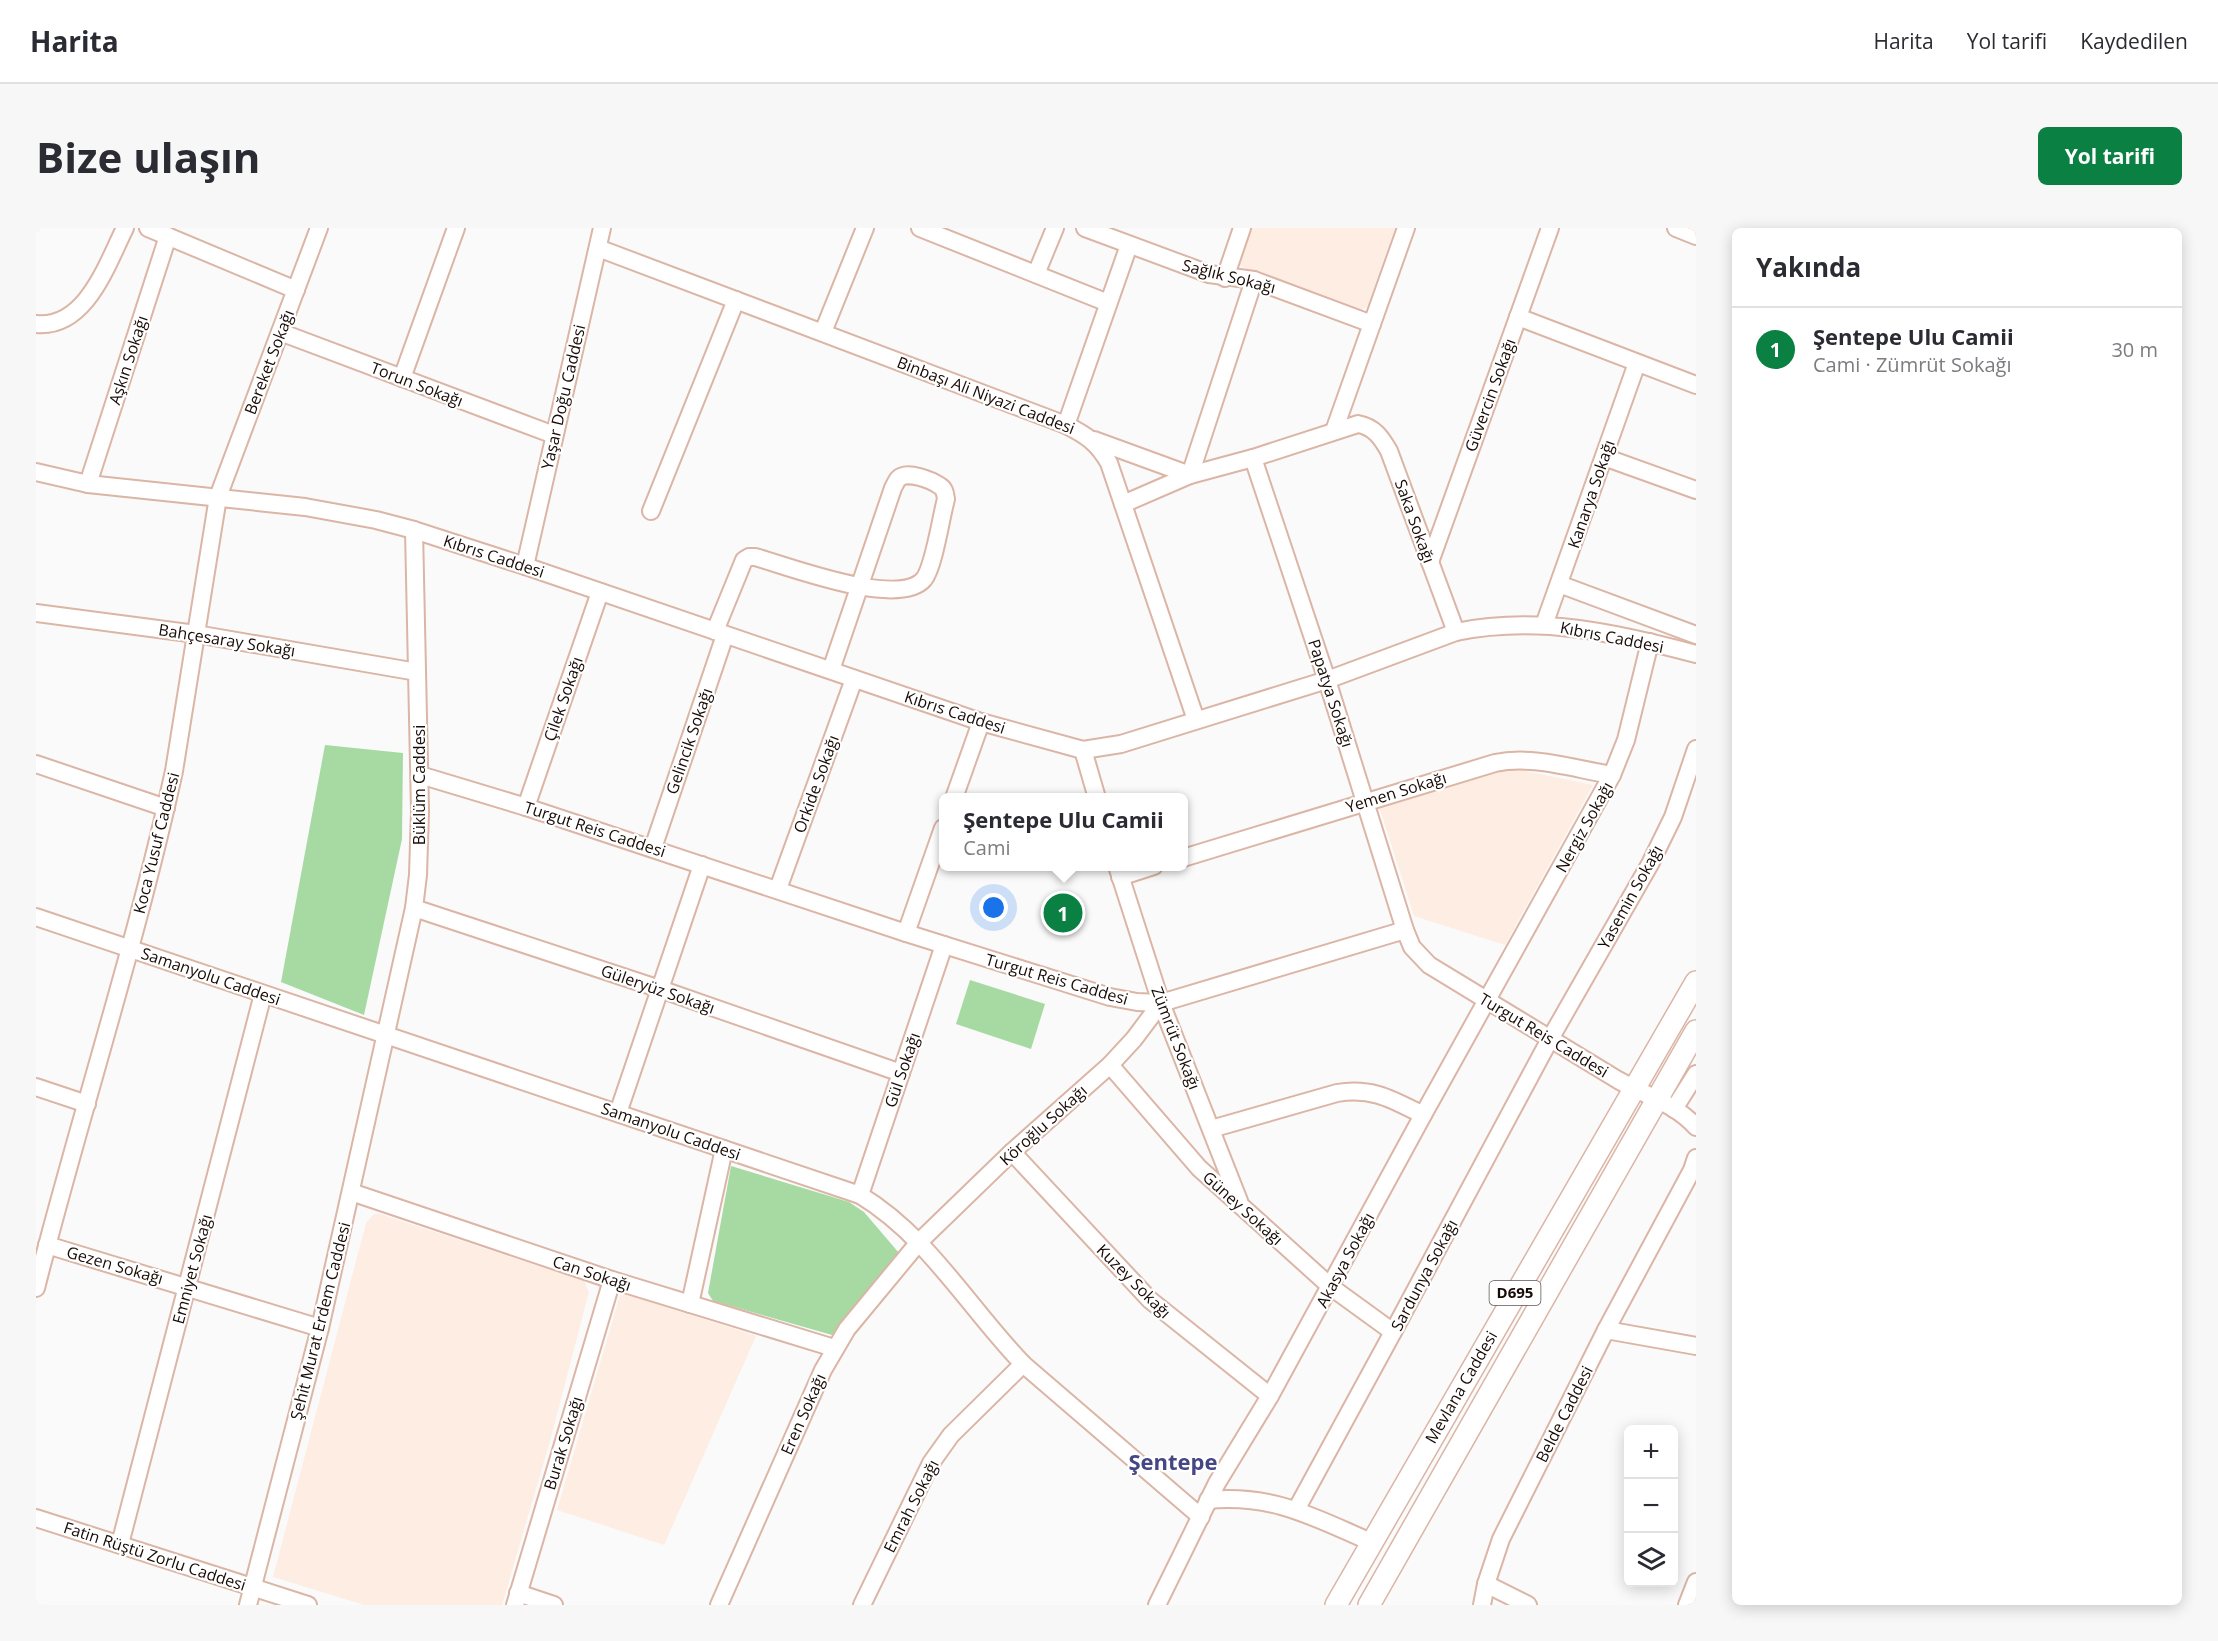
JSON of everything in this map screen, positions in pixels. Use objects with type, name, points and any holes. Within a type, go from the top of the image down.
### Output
[{"type":"main road","name":"Mevlana Caddesi","points":[[1336,1605],[1696,982]]},
{"type":"main road","name":"Mevlana Caddesi","points":[[1369,1605],[1665,1104],[1696,1031]]},
{"type":"street","points":[[36,324],[56,324],[84,303],[125,228]]},
{"type":"street","points":[[148,228],[296,290]]},
{"type":"street","name":"Bereket Sokağı","points":[[218,497],[319,228]]},
{"type":"street","points":[[402,378],[456,228]]},
{"type":"street","name":"Yaşar Doğu Caddesi","points":[[525,566],[602,228]]},
{"type":"street","points":[[823,332],[865,228]]},
{"type":"street","points":[[920,228],[1108,303]]},
{"type":"street","points":[[1036,274],[1055,228]]},
{"type":"street","name":"Sağlık Sokağı","points":[[1085,228],[1209,274],[1225,278],[1254,280],[1372,324]]},
{"type":"street","points":[[1225,278],[1242,228]]},
{"type":"street","points":[[1123,504],[1190,475],[1253,458],[1334,431],[1406,228]]},
{"type":"street","name":"Güvercin Sokağı","points":[[1430,562],[1550,228]]},
{"type":"street","points":[[1676,228],[1696,236]]},
{"type":"street","name":"Aşkın Sokağı","points":[[88,484],[168,236]]},
{"type":"street","points":[[1066,425],[1128,245]]},
{"type":"street","name":"Binbaşı Ali Niyazi Caddesi","points":[[598,248],[1066,425],[1094,440],[1109,463],[1196,720]]},
{"type":"street","points":[[1190,475],[1254,280]]},
{"type":"street","points":[[651,511],[736,300]]},
{"type":"street","points":[[1518,317],[1696,385]]},
{"type":"street","name":"Torun Sokağı","points":[[280,332],[554,435]]},
{"type":"street","name":"Kanarya Sokağı","points":[[1544,625],[1637,363]]},
{"type":"street","name":"Saka Sokağı","points":[[1334,431],[1358,424],[1367,426],[1375,430],[1389,451],[1456,632]]},
{"type":"street","points":[[1094,440],[1190,475]]},
{"type":"street","points":[[1604,457],[1696,490]]},
{"type":"street","name":"Papatya Sokağı","points":[[1253,458],[1366,801],[1405,930]]},
{"type":"street","name":"Kıbrıs Caddesi","points":[[36,472],[88,484],[218,497],[342,513],[414,530],[981,722],[1083,750],[1121,744],[1327,680],[1456,632],[1500,625],[1576,627],[1696,654]]},
{"type":"street","points":[[831,670],[859,588],[897,479],[905,475],[915,476],[940,486],[945,492],[946,499],[928,571],[924,578],[917,585],[909,588],[859,588]]},
{"type":"street","name":"Koca Yusuf Caddesi","points":[[36,1288],[44,1236],[87,1104],[131,948],[166,808],[218,497]]},
{"type":"street","name":"Büklüm Caddesi","points":[[385,1036],[414,908],[418,875],[420,775],[414,530]]},
{"type":"street","name":"Gelincik Sokağı","points":[[653,848],[744,560],[755,557],[859,588]]},
{"type":"street","name":"Kıbrıs Caddesi","points":[[1559,584],[1696,635]]},
{"type":"street","name":"Çilek Sokağı","points":[[526,807],[600,592]]},
{"type":"street","name":"Bahçesaray Sokağı","points":[[36,613],[196,634],[417,672]]},
{"type":"street","name":"Nergiz Sokağı","points":[[1487,1000],[1612,776],[1626,740],[1650,642]]},
{"type":"street","name":"Orkide Sokağı","points":[[778,889],[854,679]]},
{"type":"street","points":[[956,793],[981,722]]},
{"type":"street","name":"Yasemin Sokağı","points":[[1550,1039],[1662,840],[1673,818],[1696,748]]},
{"type":"street","points":[[1083,750],[1096,793]]},
{"type":"street","name":"Yemen Sokağı","points":[[1188,856],[1366,801],[1510,760],[1529,760],[1612,776]]},
{"type":"street","points":[[36,764],[166,808]]},
{"type":"street","name":"Turgut Reis Caddesi","points":[[420,775],[653,848],[906,933],[1110,997],[1137,1002],[1161,1003],[1405,930],[1412,946],[1430,965],[1550,1039],[1687,1117],[1696,1127]]},
{"type":"street","points":[[906,933],[939,839]]},
{"type":"street","points":[[618,1113],[702,865]]},
{"type":"street","name":"Zümrüt Sokağı","points":[[1118,872],[1161,1003],[1241,1207]]},
{"type":"street","name":"Güleryüz Sokağı","points":[[414,908],[660,989],[901,1073]]},
{"type":"street","name":"Samanyolu Caddesi","points":[[36,916],[860,1195],[895,1218],[919,1242],[1023,1364],[1201,1517]]},
{"type":"street","name":"Gül Sokağı","points":[[860,1195],[944,945]]},
{"type":"street","name":"Emniyet Sokağı","points":[[120,1544],[263,994]]},
{"type":"street","name":"Akasya Sokağı","points":[[1158,1605],[1208,1500],[1331,1287],[1487,1000]]},
{"type":"street","name":"Köroğlu Sokağı","points":[[919,1242],[1012,1152],[1110,1065],[1134,1039],[1161,1003]]},
{"type":"street","name":"Şehit Murat Erdem Caddesi","points":[[248,1605],[320,1328],[385,1036]]},
{"type":"street","name":"Sardunya Sokağı","points":[[1296,1510],[1550,1039]]},
{"type":"street","name":"Güney Sokağı","points":[[1110,1065],[1199,1168],[1331,1287],[1393,1332]]},
{"type":"street","points":[[1665,1104],[1696,1074]]},
{"type":"street","points":[[36,1087],[87,1104]]},
{"type":"street","points":[[1211,1129],[1354,1090],[1371,1092],[1389,1098],[1423,1115]]},
{"type":"street","points":[[690,1304],[724,1149]]},
{"type":"street","name":"Kuzey Sokağı","points":[[1012,1152],[1150,1300],[1270,1396]]},
{"type":"street","name":"Belde Caddesi","points":[[1482,1605],[1486,1584],[1501,1539],[1606,1330],[1692,1170],[1696,1158]]},
{"type":"street","name":"Can Sokağı","points":[[351,1192],[612,1280],[834,1348]]},
{"type":"street","name":"Gezen Sokağı","points":[[44,1236],[188,1287],[320,1328]]},
{"type":"street","name":"Eren Sokağı","points":[[725,1604],[809,1401],[834,1348],[919,1242]]},
{"type":"street","name":"Burak Sokağı","points":[[516,1599],[612,1280]]},
{"type":"street","points":[[1606,1330],[1696,1346]]},
{"type":"street","name":"Emrah Sokağı","points":[[862,1605],[931,1463],[942,1446],[1023,1364]]},
{"type":"street","points":[[1208,1500],[1252,1499],[1296,1510],[1371,1542]]},
{"type":"street","name":"Fatin Rüştü Zorlu Caddesi","points":[[36,1518],[308,1605]]},
{"type":"street","points":[[1687,1605],[1696,1582]]},
{"type":"street","points":[[1486,1584],[1528,1605]]},
{"type":"street","points":[[516,1599],[554,1605]]},
{"type":"shaded area","points":[[1249,228],[1395,228],[1367,307],[1357,312],[1237,265]]},
{"type":"shaded area","points":[[1511,768],[1593,785],[1505,945],[1414,916],[1379,806]]},
{"type":"shaded area","points":[[374,1214],[380,1214],[584,1281],[589,1292],[550,1441],[502,1605],[364,1605],[273,1577],[366,1223]]},
{"type":"shaded area","points":[[621,1292],[756,1336],[664,1545],[557,1510]]},
{"type":"green space","points":[[325,745],[403,753],[402,839],[364,1015],[281,982]]},
{"type":"green space","points":[[970,980],[1045,1004],[1031,1049],[956,1024]]},
{"type":"green space","points":[[731,1166],[849,1202],[864,1212],[899,1253],[832,1335],[713,1301],[708,1293]]},
{"type":"place","name":"Şentepe Ulu Camii","points":[[1063,913]]},
{"type":"district","name":"Şentepe","points":[[1173,1462]]}]
